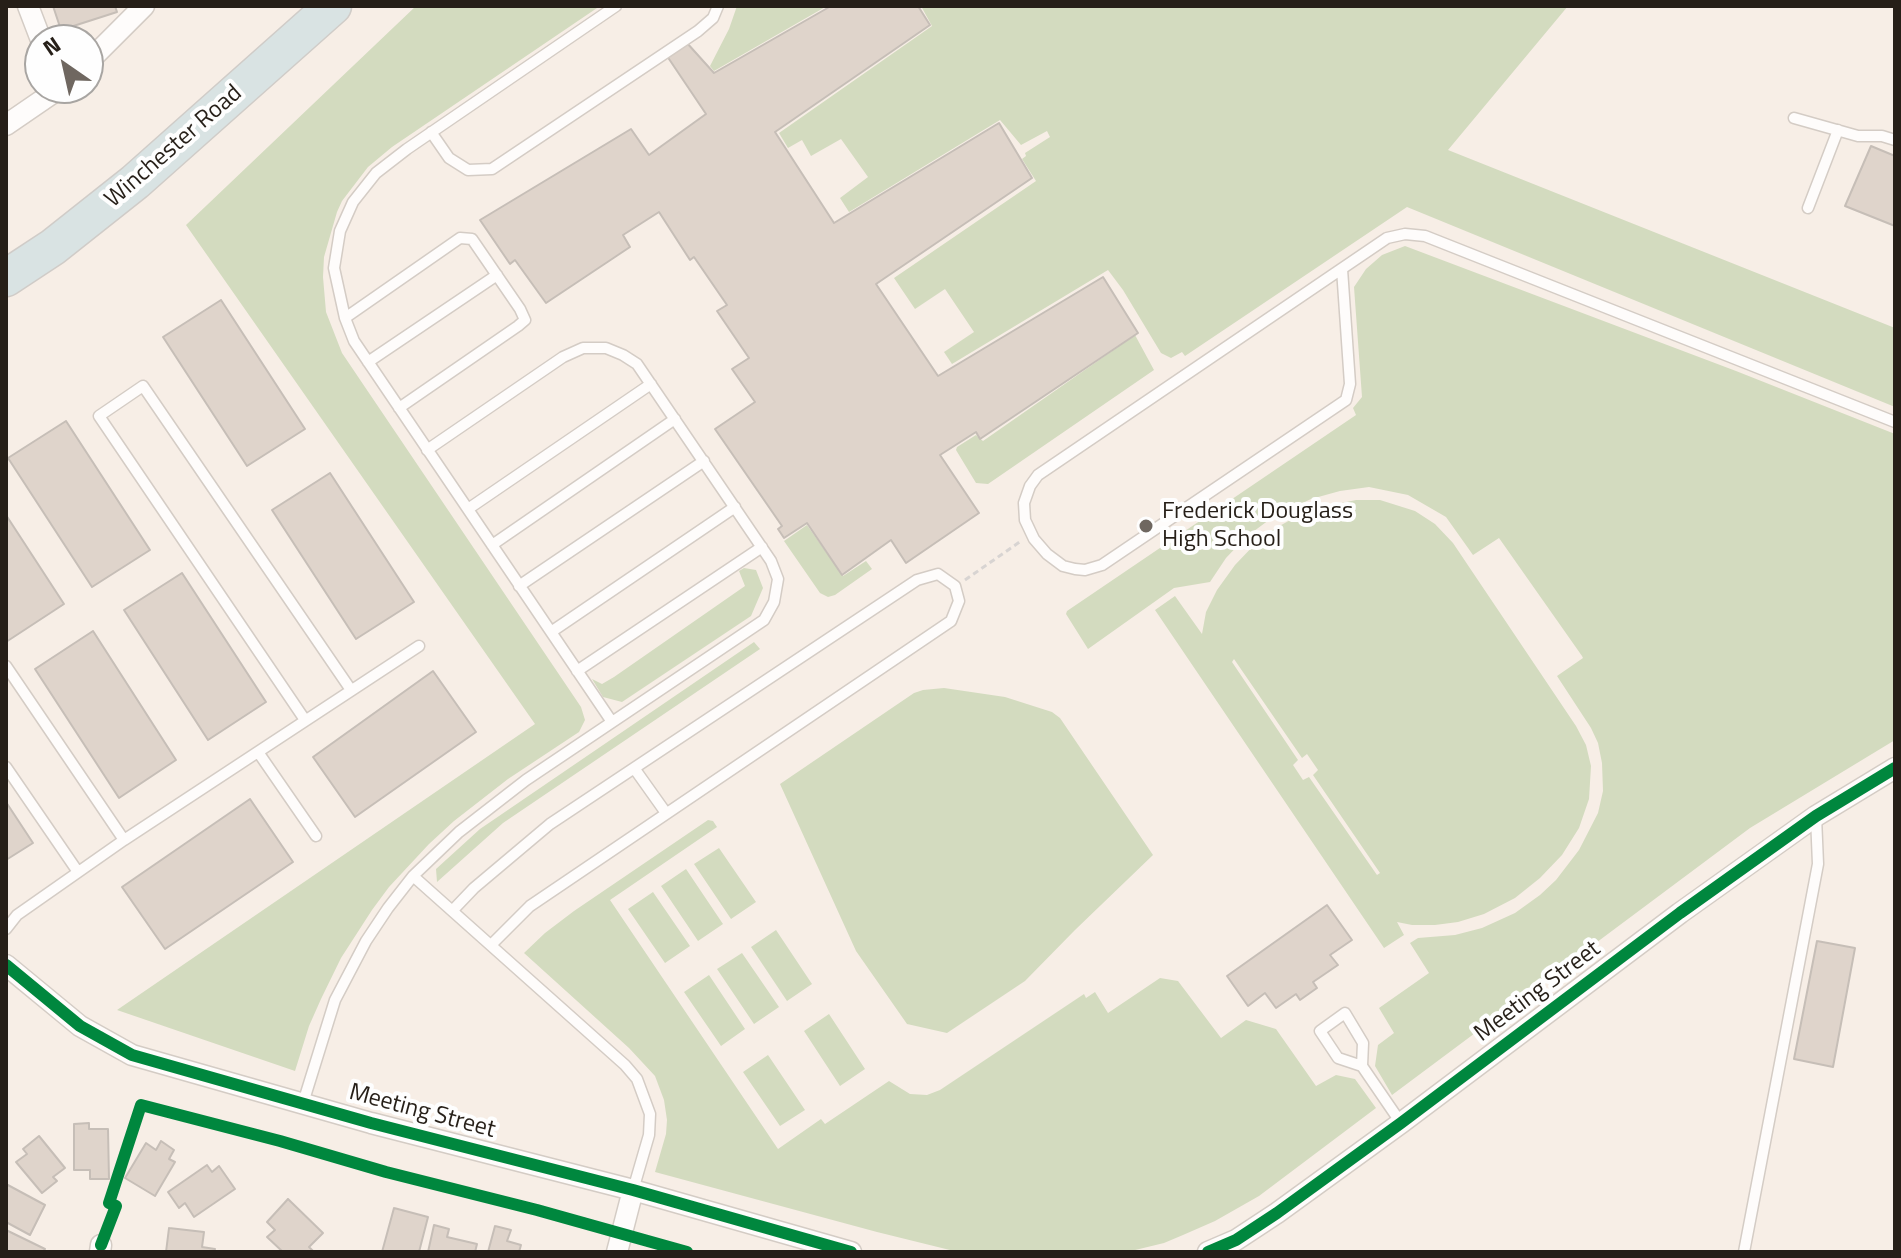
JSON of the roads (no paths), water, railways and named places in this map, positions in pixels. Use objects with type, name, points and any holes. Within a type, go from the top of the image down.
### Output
[{"type":"highway","name":"Winchester Road","points":[[6,278],[53,247],[135,182],[333,6]]},
{"type":"street","points":[[104,46],[144,6]]},
{"type":"street","points":[[6,125],[36,104]]},
{"type":"street","name":"Meeting Street","points":[[1208,1252],[1236,1240],[1277,1213],[1680,913],[1816,816],[1895,768]]},
{"type":"street","name":"Meeting Street","points":[[6,965],[80,1026],[132,1055],[371,1123],[633,1190],[851,1252]]},
{"type":"street","points":[[617,1252],[633,1190]]},
{"type":"lane","points":[[612,722],[354,341],[345,318],[334,268],[340,231],[353,202],[376,173],[616,6]]},
{"type":"lane","points":[[431,132],[449,158],[468,170],[492,169],[698,31],[713,18],[718,6]]},
{"type":"lane","points":[[1794,118],[1858,136],[1882,136],[1895,140]]},
{"type":"lane","points":[[1808,208],[1838,130]]},
{"type":"lane","points":[[1342,269],[1350,384],[1346,400],[1102,565],[1085,570],[1063,566],[1047,554],[1031,534],[1025,520],[1024,503],[1038,475],[1387,238],[1405,234],[1425,236],[1895,422]]},
{"type":"lane","points":[[345,318],[460,238],[472,239],[520,309],[525,320],[518,326],[399,408]]},
{"type":"lane","points":[[368,362],[497,275]]},
{"type":"lane","points":[[303,1103],[335,1000],[366,941],[413,876],[459,832],[526,780],[764,620],[774,602],[778,579],[771,561],[637,364],[623,355],[606,348],[583,348],[563,357],[427,450]]},
{"type":"lane","points":[[468,509],[651,384]]},
{"type":"lane","points":[[305,720],[99,416],[143,386],[351,690]]},
{"type":"lane","points":[[492,545],[675,419]]},
{"type":"lane","points":[[519,586],[704,461]]},
{"type":"lane","points":[[551,632],[735,507]]},
{"type":"lane","points":[[577,671],[762,547]]},
{"type":"lane","points":[[453,910],[474,888],[550,824],[917,580],[938,574],[955,586],[959,601],[951,621],[530,906],[491,945]]},
{"type":"lane","points":[[6,929],[17,915],[124,840],[419,646]]},
{"type":"lane","points":[[6,666],[124,840]]},
{"type":"lane","points":[[258,752],[316,836]]},
{"type":"lane","points":[[6,767],[78,872]]},
{"type":"lane","points":[[634,768],[666,813]]},
{"type":"lane","points":[[1744,1252],[1818,864],[1816,816]]},
{"type":"lane","points":[[413,876],[637,1079],[650,1114],[649,1135],[633,1190]]},
{"type":"lane","points":[[1362,1066],[1338,1058],[1320,1031],[1345,1013],[1363,1043],[1362,1066],[1401,1123]]},
{"type":"place","name":"Frederick Douglass High School","points":[[1146,526]]}]
